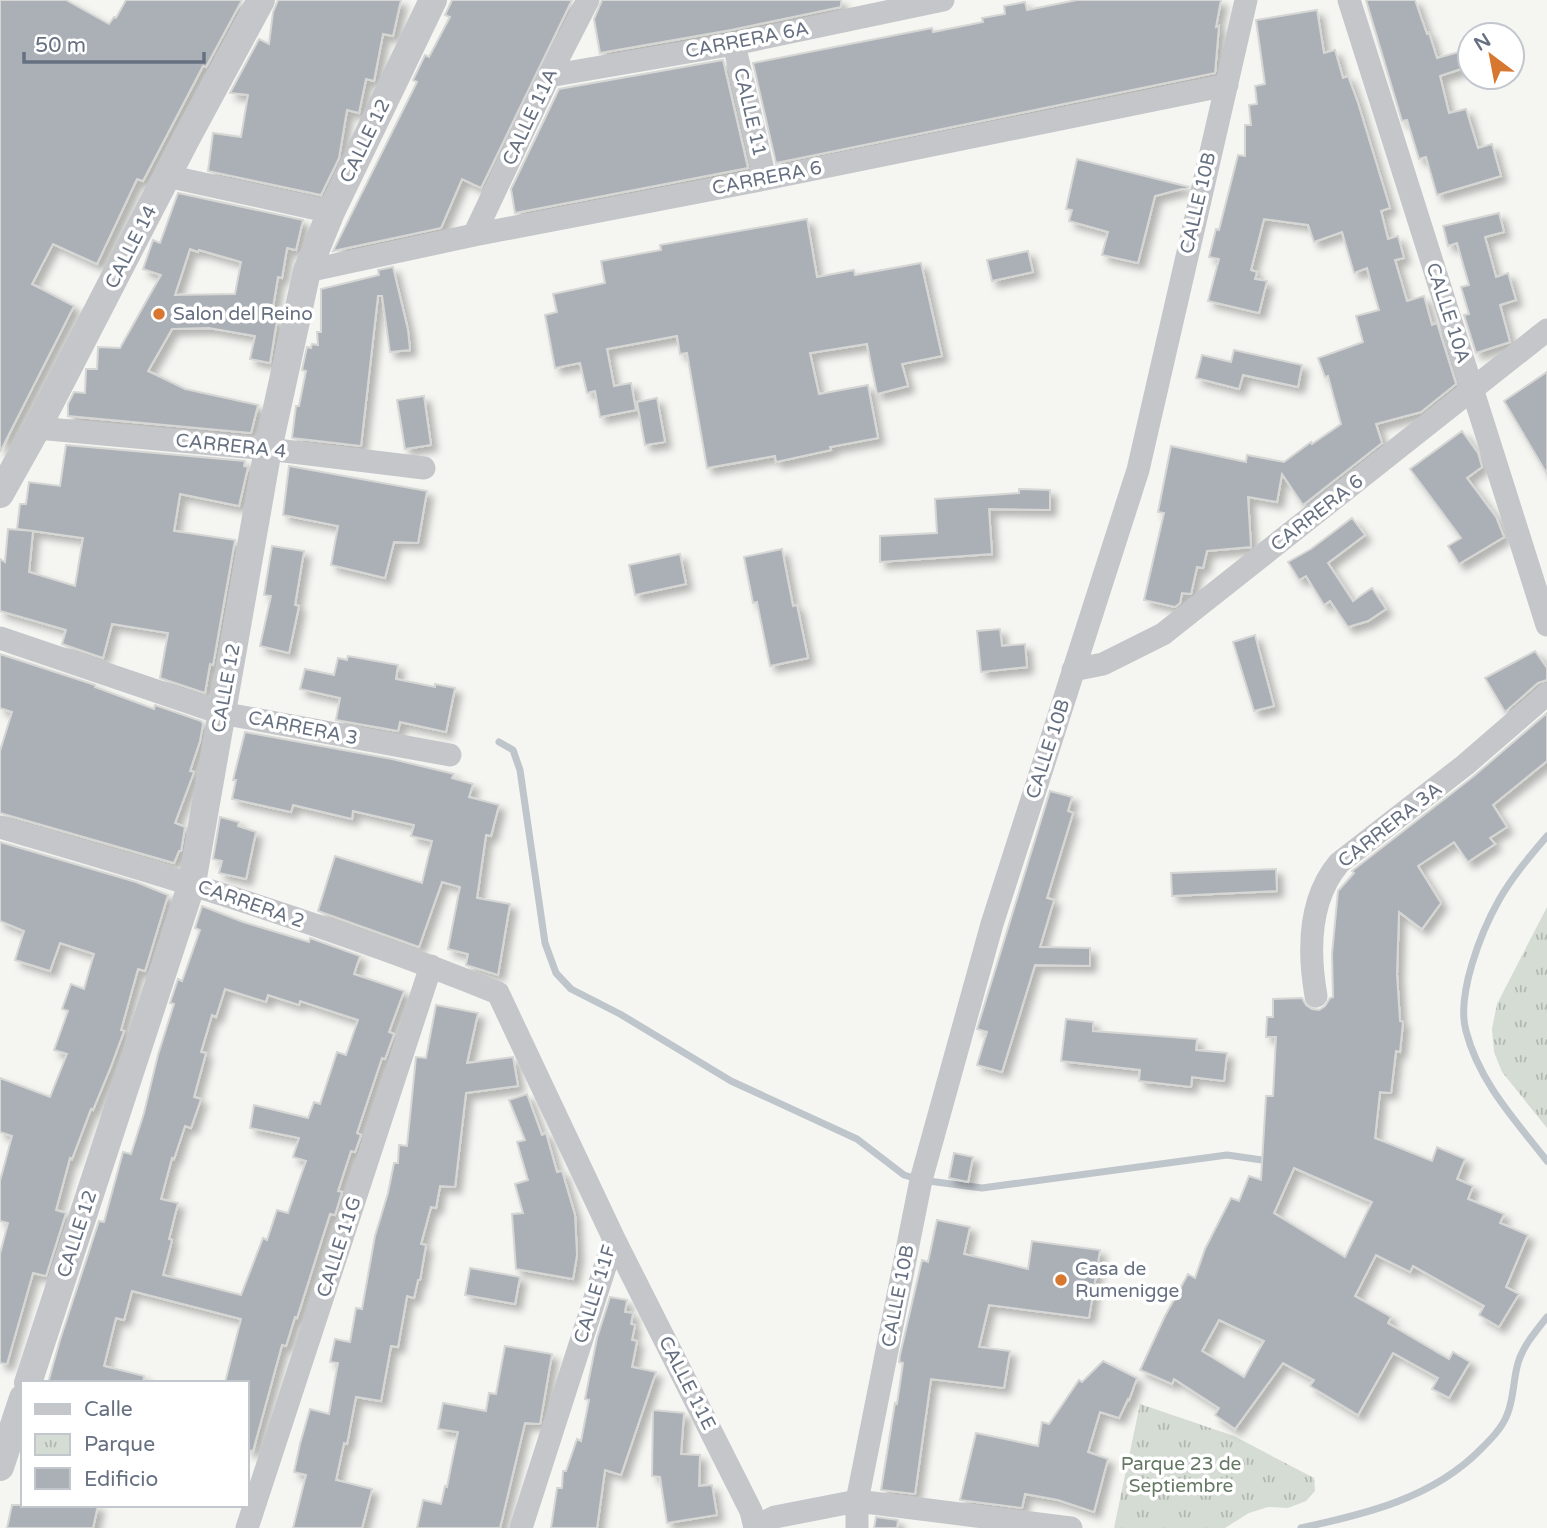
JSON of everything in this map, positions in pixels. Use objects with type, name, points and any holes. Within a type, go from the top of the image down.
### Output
[{"type":"street","name":"CALLE 14","points":[[0,494],[261,0]]},
{"type":"street","name":"CALLE 12","points":[[29,1381],[192,883],[268,449],[307,271],[331,212],[433,0]]},
{"type":"street","name":"CALLE 11A","points":[[474,235],[588,0]]},
{"type":"street","name":"CARRERA 6A","points":[[549,76],[734,44],[943,0]]},
{"type":"street","name":"CALLE 10B","points":[[857,1528],[857,1501],[921,1180],[992,924],[1138,470],[1246,0]]},
{"type":"street","name":"CALLE 10A","points":[[1349,0],[1547,625]]},
{"type":"street","name":"CALLE 11","points":[[734,44],[765,179]]},
{"type":"street","name":"CARRERA 6","points":[[307,271],[474,235],[1227,85]]},
{"type":"street","points":[[167,176],[331,212]]},
{"type":"street","name":"CARRERA 6","points":[[1073,670],[1103,664],[1163,634],[1547,330]]},
{"type":"street","name":"CARRERA 4","points":[[37,428],[268,449],[424,468]]},
{"type":"street","name":"CARRERA 3","points":[[0,638],[221,713],[450,755]]},
{"type":"street","name":"CARRERA 3A","points":[[1316,996],[1311,965],[1315,910],[1327,877],[1339,863],[1465,765],[1547,694]]},
{"type":"street","name":"CARRERA 2","points":[[0,827],[192,883],[431,966],[498,993]]},
{"type":"street","name":"CALLE 11G","points":[[247,1528],[431,966]]},
{"type":"street","name":"CALLE 11F","points":[[498,993],[614,1240],[521,1528]]},
{"type":"street","name":"CALLE 11E","points":[[614,1240],[751,1511],[755,1527]]},
{"type":"street","points":[[0,1467],[21,1404]]},
{"type":"street","points":[[755,1527],[775,1517],[857,1501],[1071,1528]]},
{"type":"green space","points":[[1547,907],[1547,1128],[1502,1072],[1494,1052],[1492,1029],[1497,1004]]},
{"type":"green space","name":"Parque 23 de Septiembre","points":[[1140,1404],[1234,1436],[1314,1478],[1315,1491],[1306,1501],[1288,1508],[1268,1507],[1249,1513],[1225,1528],[1114,1528]]},
{"type":"building","points":[[0,0],[66,0],[109,24],[116,18],[126,0],[242,0],[206,67],[203,66],[143,181],[137,179],[97,264],[53,244],[32,284],[74,306],[0,452]]},
{"type":"building","points":[[278,0],[401,0],[393,36],[383,34],[374,81],[366,79],[359,113],[347,110],[339,158],[321,195],[208,171],[213,133],[241,137],[248,95],[230,93],[259,39],[269,44],[273,12]]},
{"type":"building","points":[[452,0],[572,0],[481,188],[462,179],[441,228],[333,251],[417,82],[413,80],[425,55],[429,57],[450,17],[445,15]]},
{"type":"building","points":[[602,0],[841,0],[841,7],[600,53],[594,19]]},
{"type":"building","points":[[1077,0],[1221,0],[1216,27],[1219,26],[1215,73],[776,163],[753,63],[932,28],[933,32],[983,22],[982,18],[1005,14],[1004,6],[1025,2],[1027,10]]},
{"type":"building","points":[[1366,0],[1415,0],[1437,58],[1456,53],[1456,71],[1440,76],[1449,113],[1466,109],[1478,148],[1492,144],[1501,176],[1437,195],[1426,157],[1419,159],[1407,120],[1402,121]]},
{"type":"building","points":[[1317,10],[1324,53],[1335,50],[1343,78],[1348,76],[1358,103],[1390,208],[1381,211],[1388,239],[1398,236],[1404,258],[1395,260],[1407,301],[1424,296],[1432,325],[1437,323],[1456,384],[1421,412],[1376,424],[1382,443],[1303,505],[1282,474],[1277,502],[1248,497],[1251,547],[1207,551],[1203,568],[1197,567],[1191,594],[1182,593],[1180,603],[1175,607],[1144,600],[1164,513],[1158,512],[1171,446],[1246,462],[1247,455],[1284,462],[1311,442],[1312,444],[1341,424],[1328,376],[1325,377],[1318,358],[1363,342],[1356,316],[1379,310],[1367,268],[1354,273],[1342,232],[1314,242],[1308,225],[1264,219],[1251,270],[1257,272],[1255,279],[1267,281],[1259,313],[1208,301],[1219,259],[1209,257],[1216,229],[1219,230],[1238,155],[1245,156],[1245,125],[1251,125],[1249,105],[1257,104],[1255,86],[1265,84],[1256,20]]},
{"type":"building","points":[[723,60],[748,168],[515,213],[511,189],[559,89]]},
{"type":"building","points":[[1077,159],[1189,187],[1155,196],[1138,263],[1102,255],[1108,232],[1069,221],[1072,210],[1066,209]]},
{"type":"building","points":[[178,193],[303,220],[296,250],[287,248],[282,278],[278,277],[271,319],[277,320],[270,363],[250,359],[255,336],[209,328],[172,329],[148,371],[185,389],[258,405],[251,433],[68,416],[68,404],[74,392],[85,393],[86,369],[97,369],[98,347],[120,348],[161,275],[143,269],[153,240],[160,243]],"holes":[[[190,249],[199,250],[241,262],[235,294],[175,295]]]},
{"type":"building","points":[[1499,213],[1504,232],[1485,237],[1496,277],[1508,273],[1516,300],[1500,305],[1510,342],[1476,353],[1464,315],[1469,314],[1461,287],[1469,285],[1457,243],[1448,246],[1443,226]]},
{"type":"building","points":[[807,219],[817,277],[854,270],[855,275],[921,263],[942,356],[902,364],[908,386],[877,394],[867,344],[810,353],[819,394],[868,385],[878,438],[830,447],[831,450],[776,462],[775,456],[707,468],[687,353],[680,354],[677,336],[607,349],[614,386],[631,383],[636,410],[600,417],[595,391],[587,393],[580,363],[555,368],[545,315],[557,312],[553,294],[605,283],[601,261],[661,250],[660,245]]},
{"type":"building","points":[[1028,251],[1033,272],[992,281],[987,260]]},
{"type":"building","points":[[393,267],[410,350],[390,352],[382,296],[378,296],[361,446],[292,438],[296,406],[299,406],[306,371],[302,370],[307,347],[318,345],[317,332],[321,332],[321,289],[379,275],[378,270]]},
{"type":"building","points":[[1234,350],[1302,365],[1298,387],[1243,375],[1239,389],[1196,378],[1202,355],[1231,362]]},
{"type":"building","points":[[1547,372],[1547,474],[1504,401]]},
{"type":"building","points":[[424,396],[431,445],[405,449],[397,400]]},
{"type":"building","points":[[657,398],[665,442],[645,445],[637,402]]},
{"type":"building","points":[[1462,431],[1478,453],[1482,467],[1467,478],[1496,517],[1504,537],[1459,564],[1448,546],[1461,538],[1410,469]]},
{"type":"building","points":[[66,445],[245,461],[244,466],[248,467],[239,506],[180,494],[174,531],[235,540],[213,665],[210,664],[205,693],[160,678],[168,633],[112,624],[103,658],[62,644],[66,630],[0,611],[0,559],[5,562],[8,529],[33,531],[17,529],[20,504],[26,504],[29,482],[60,486]],"holes":[[[33,531],[83,538],[75,586],[29,572]]]},
{"type":"building","points":[[289,466],[427,491],[418,543],[394,542],[385,578],[331,565],[338,526],[283,515]]},
{"type":"building","points":[[1019,489],[1050,490],[1050,510],[989,509],[992,554],[880,562],[880,536],[937,533],[935,499],[1019,493]]},
{"type":"building","points":[[1352,518],[1365,535],[1328,563],[1353,601],[1372,588],[1386,609],[1368,621],[1348,627],[1330,601],[1324,605],[1306,576],[1299,580],[1288,562],[1311,549]]},
{"type":"building","points":[[272,546],[304,551],[295,605],[299,606],[289,653],[260,646],[271,596],[264,595]]},
{"type":"building","points":[[782,549],[793,606],[797,605],[808,658],[770,666],[757,602],[753,603],[744,557]]},
{"type":"building","points":[[680,554],[686,584],[635,595],[629,565]]},
{"type":"building","points":[[1000,629],[1002,646],[1025,644],[1027,667],[981,672],[977,631]]},
{"type":"building","points":[[1255,635],[1274,706],[1254,711],[1233,642]]},
{"type":"building","points":[[1535,651],[1547,668],[1547,680],[1538,683],[1505,712],[1485,678]]},
{"type":"building","points":[[0,654],[95,685],[154,709],[155,705],[201,721],[203,724],[200,741],[190,771],[194,772],[175,823],[185,827],[181,851],[174,863],[0,813],[0,751],[12,712],[0,708]]},
{"type":"building","points":[[348,656],[398,665],[396,679],[455,688],[446,732],[400,722],[398,731],[336,720],[340,698],[300,689],[305,669],[334,675],[338,658],[347,660]]},
{"type":"building","points":[[1547,713],[1547,761],[1493,805],[1507,827],[1490,838],[1495,844],[1468,862],[1454,842],[1418,866],[1441,903],[1422,929],[1399,912],[1397,974],[1400,1021],[1403,1022],[1400,1052],[1396,1051],[1391,1093],[1380,1092],[1375,1138],[1432,1161],[1437,1147],[1465,1159],[1457,1179],[1473,1186],[1468,1199],[1504,1214],[1500,1223],[1528,1235],[1506,1287],[1519,1294],[1499,1327],[1479,1315],[1484,1306],[1413,1266],[1410,1272],[1376,1255],[1355,1296],[1391,1317],[1388,1323],[1449,1359],[1453,1352],[1470,1362],[1449,1398],[1432,1389],[1438,1378],[1393,1353],[1358,1415],[1310,1386],[1314,1380],[1283,1363],[1235,1429],[1215,1415],[1219,1408],[1174,1379],[1172,1384],[1140,1370],[1188,1274],[1195,1278],[1205,1249],[1231,1198],[1239,1201],[1249,1176],[1261,1180],[1266,1096],[1273,1096],[1276,1037],[1266,1037],[1267,1017],[1273,1017],[1273,999],[1302,998],[1312,1009],[1319,1010],[1325,1006],[1333,997],[1332,954],[1338,891],[1354,873],[1352,871],[1474,776]],"holes":[[[1294,1168],[1372,1202],[1345,1257],[1274,1213]],[[1219,1320],[1264,1341],[1244,1377],[1202,1351]]]},
{"type":"building","points":[[245,732],[392,759],[454,774],[452,778],[473,784],[469,797],[499,805],[491,836],[486,835],[477,898],[510,904],[498,975],[466,965],[468,954],[448,949],[460,887],[442,882],[419,947],[318,911],[335,856],[422,883],[432,841],[411,836],[414,825],[353,811],[352,819],[293,805],[291,812],[232,799],[236,780],[233,780]]},
{"type":"building","points":[[1050,791],[1072,797],[1068,811],[1073,813],[1047,898],[1054,900],[1040,947],[1090,948],[1090,966],[1035,965],[1002,1072],[977,1065],[987,1032],[977,1029]]},
{"type":"building","points":[[220,817],[239,822],[238,826],[256,832],[246,879],[219,873],[222,861],[213,859]]},
{"type":"building","points":[[0,842],[136,882],[168,895],[145,971],[138,969],[121,1030],[124,1031],[110,1069],[72,1159],[70,1158],[56,1210],[66,1213],[46,1276],[33,1273],[7,1364],[0,1363],[0,1254],[8,1223],[0,1221],[0,1181],[12,1136],[0,1132],[0,1078],[50,1097],[67,1054],[54,1050],[68,1011],[62,1009],[71,984],[84,989],[94,954],[60,943],[50,971],[15,960],[24,931],[0,921]]},
{"type":"building","points":[[1276,869],[1277,891],[1172,896],[1171,873]]},
{"type":"building","points":[[202,906],[243,922],[309,942],[310,938],[360,956],[354,974],[404,991],[389,1032],[394,1034],[385,1059],[382,1058],[357,1133],[361,1135],[355,1152],[351,1151],[338,1191],[342,1192],[335,1215],[330,1214],[297,1318],[295,1317],[286,1346],[282,1345],[253,1451],[248,1450],[248,1381],[226,1381],[241,1319],[132,1291],[124,1320],[116,1318],[104,1366],[144,1376],[143,1381],[49,1381],[99,1221],[104,1222],[123,1152],[131,1154],[174,1004],[170,1003],[178,979],[182,981],[200,930],[195,928]],"holes":[[[225,989],[266,1002],[268,995],[299,1005],[300,1001],[358,1020],[346,1055],[337,1052],[320,1104],[314,1102],[308,1118],[254,1105],[250,1128],[299,1138],[293,1157],[306,1161],[288,1213],[277,1210],[267,1240],[263,1238],[241,1295],[163,1275],[178,1203],[161,1199],[172,1158],[174,1159],[185,1126],[191,1128],[201,1099],[194,1097],[206,1053],[201,1052],[212,1015],[216,1017]]]},
{"type":"building","points":[[436,1005],[478,1013],[467,1063],[513,1057],[518,1086],[466,1093],[455,1187],[440,1186],[436,1208],[431,1207],[421,1244],[426,1245],[420,1280],[414,1298],[407,1296],[398,1347],[391,1346],[381,1401],[356,1397],[347,1444],[344,1443],[336,1480],[372,1489],[362,1528],[293,1528],[306,1475],[294,1472],[300,1444],[310,1409],[329,1414],[338,1363],[330,1362],[335,1339],[350,1342],[356,1308],[362,1309],[375,1236],[394,1163],[398,1163],[399,1145],[407,1146],[416,1057],[426,1058]]},
{"type":"building","points":[[1066,1019],[1093,1022],[1093,1031],[1197,1039],[1196,1050],[1227,1053],[1224,1081],[1192,1077],[1191,1087],[1139,1081],[1140,1070],[1061,1061]]},
{"type":"building","points":[[527,1094],[542,1135],[546,1133],[557,1172],[562,1171],[575,1215],[577,1255],[573,1279],[516,1269],[512,1214],[523,1213],[515,1184],[528,1180],[517,1142],[525,1140],[509,1100]]},
{"type":"building","points":[[954,1153],[973,1157],[968,1182],[949,1178]]},
{"type":"building","points":[[937,1220],[970,1227],[964,1254],[1028,1269],[1032,1241],[1100,1250],[1089,1318],[989,1305],[979,1347],[1010,1351],[1004,1388],[931,1379],[915,1494],[881,1490],[903,1363],[899,1362],[900,1355],[922,1260],[928,1262]]},
{"type":"building","points":[[470,1268],[520,1277],[515,1304],[465,1295]]},
{"type":"building","points":[[610,1297],[627,1300],[625,1312],[633,1313],[631,1324],[635,1325],[632,1340],[637,1341],[632,1367],[656,1372],[621,1475],[605,1470],[597,1528],[551,1528],[557,1488],[562,1488],[563,1471],[566,1471],[577,1439],[581,1441],[589,1400],[585,1399],[597,1338]]},
{"type":"building","points":[[505,1346],[552,1354],[540,1424],[525,1423],[500,1528],[417,1528],[423,1500],[441,1504],[445,1486],[447,1487],[458,1432],[438,1429],[443,1403],[486,1411],[489,1393],[496,1394]]},
{"type":"building","points":[[1103,1361],[1137,1378],[1119,1418],[1100,1412],[1088,1452],[1108,1459],[1094,1512],[1058,1500],[1025,1494],[1022,1508],[960,1500],[976,1433],[1038,1446],[1042,1422],[1049,1424],[1079,1380],[1082,1382]]},
{"type":"building","points":[[653,1410],[684,1413],[681,1454],[700,1455],[699,1486],[712,1485],[717,1515],[667,1523],[660,1477],[652,1476]]},
{"type":"building","points":[[12,1505],[98,1507],[93,1528],[7,1528]]},
{"type":"building","points":[[876,1517],[898,1520],[897,1528],[874,1528]]},
{"type":"waterway","points":[[499,742],[513,750],[520,770],[545,943],[556,973],[571,989],[620,1014],[731,1081],[857,1139],[904,1175],[921,1180],[982,1188],[1227,1155],[1269,1161]]},
{"type":"waterway","points":[[1547,836],[1515,875],[1492,913],[1472,964],[1464,1000],[1466,1031],[1480,1067],[1511,1116],[1547,1161]]},
{"type":"waterway","points":[[1301,1528],[1350,1517],[1397,1502],[1442,1480],[1462,1466],[1489,1441],[1502,1424],[1511,1403],[1520,1357],[1547,1317]]},
{"type":"place","name":"Salon del Reino","points":[[159,314]]},
{"type":"place","name":"Casa de Rumenigge","points":[[1061,1280]]}]
